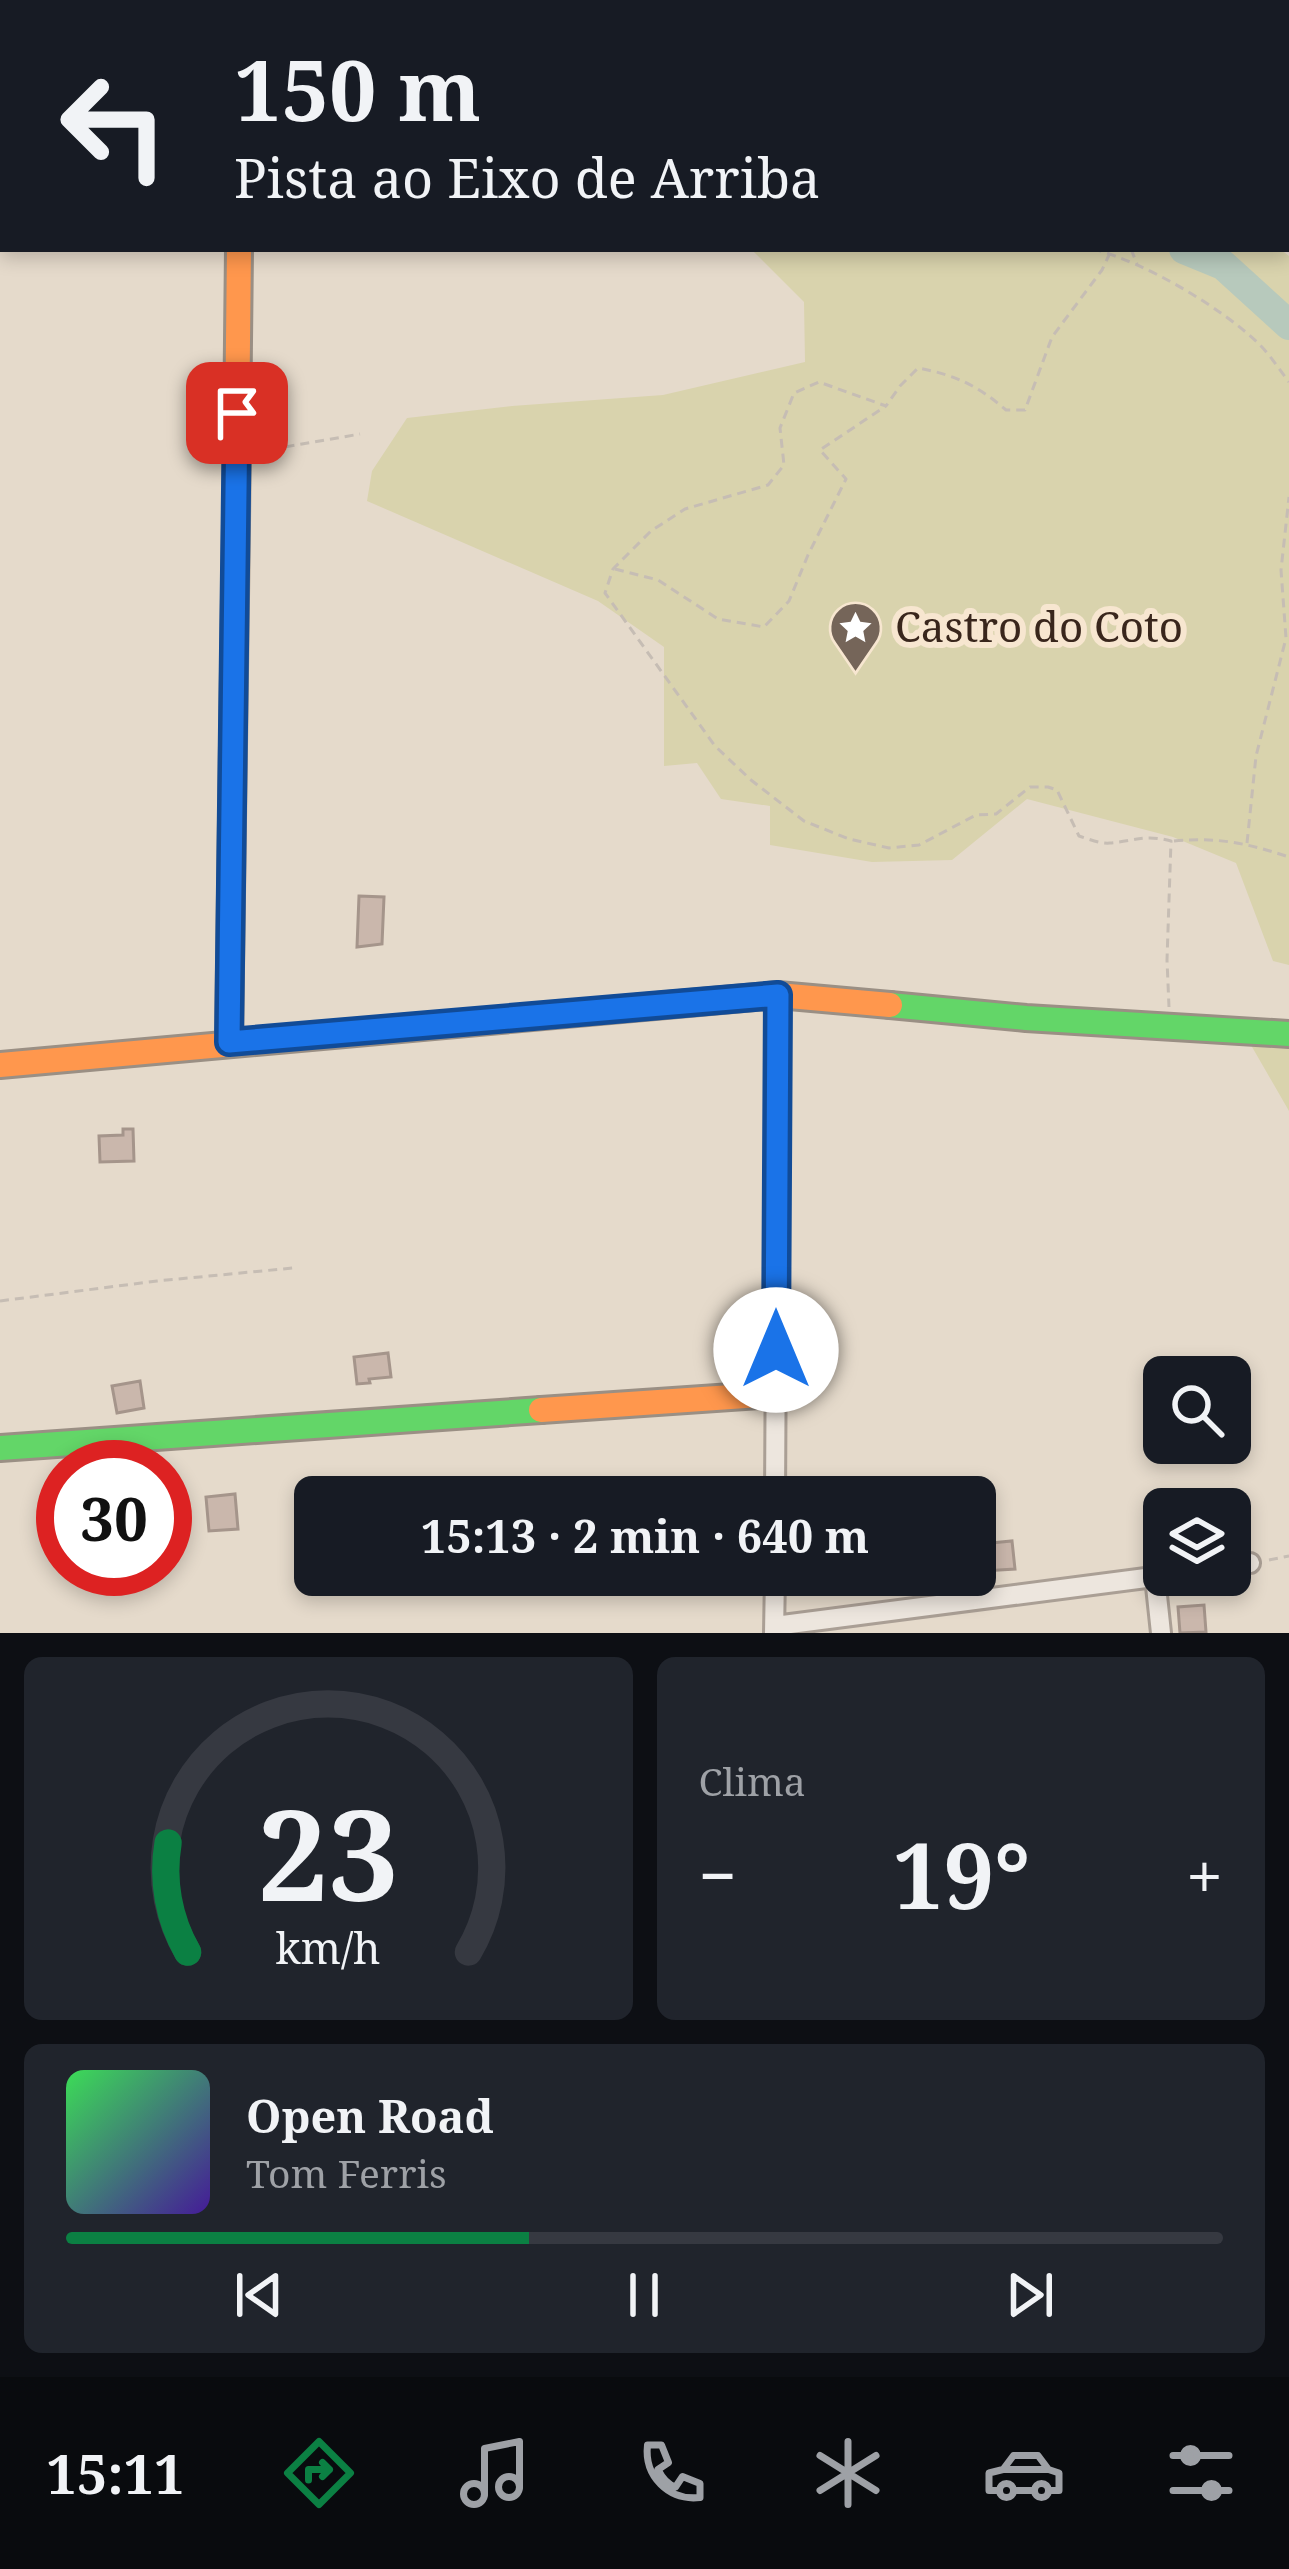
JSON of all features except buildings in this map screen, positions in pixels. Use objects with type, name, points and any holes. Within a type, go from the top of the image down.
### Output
[{"type":"street","points":[[229,1042],[239,252]]},
{"type":"street","points":[[775,1476],[778,995]]},
{"type":"street","points":[[0,1065],[778,995],[1026,1018],[1289,1034]]},
{"type":"street","points":[[0,1448],[775,1394]]},
{"type":"street","points":[[775,1596],[774,1629],[1143,1579]]},
{"type":"street","points":[[1161,1633],[1162,1596]]},
{"type":"path","points":[[1106,252],[1204,299],[1261,345],[1289,382]]},
{"type":"path","points":[[1132,252],[1138,267]]},
{"type":"path","points":[[613,569],[658,580],[718,619],[764,627],[789,602],[846,479],[820,450],[886,406],[917,368],[953,375],[1006,410],[1024,410],[1052,337],[1110,253]]},
{"type":"path","points":[[886,406],[818,382],[794,393],[780,428],[784,466],[768,485],[686,509],[651,531],[613,569],[605,593],[715,746],[804,821],[889,848],[919,845],[976,815],[996,814],[1030,788],[1048,787],[1058,790],[1079,836],[1105,844],[1153,836],[1172,841],[1208,838],[1289,857]]},
{"type":"path","points":[[237,454],[360,434]]},
{"type":"path","points":[[1247,844],[1256,756],[1286,638],[1281,570],[1289,497]]},
{"type":"path","points":[[1169,1027],[1172,841]]},
{"type":"path","points":[[0,1300],[293,1268]]},
{"type":"path","points":[[1251,1563],[1289,1556]]},
{"type":"shaded area","points":[[754,252],[1284,252],[1289,256],[1289,965],[1273,961],[1236,863],[1173,837],[1027,799],[952,860],[872,862],[770,845],[770,806],[721,799],[697,763],[664,766],[664,647],[598,601],[367,501],[372,471],[407,418],[663,395],[805,362],[804,302]]},
{"type":"shaded area","points":[[1248,1040],[1289,1044],[1289,1111]]},
{"type":"waterway","points":[[1191,252],[1223,265],[1289,325]]},
{"type":"traffic: fast","points":[[890,1005],[1289,1034]]},
{"type":"traffic: fast","points":[[0,1448],[541,1410]]},
{"type":"traffic: slow","points":[[236,524],[239,252]]},
{"type":"traffic: slow","points":[[0,1065],[778,995],[890,1005]]},
{"type":"traffic: slow","points":[[541,1410],[775,1394]]},
{"type":"traffic: jam","points":[[229,1043],[236,524]]},
{"type":"place","name":"Castro do Coto","points":[[856,673]]},
{"type":"route","points":[[237,413],[229,1042],[778,995],[776,1350]]}]
